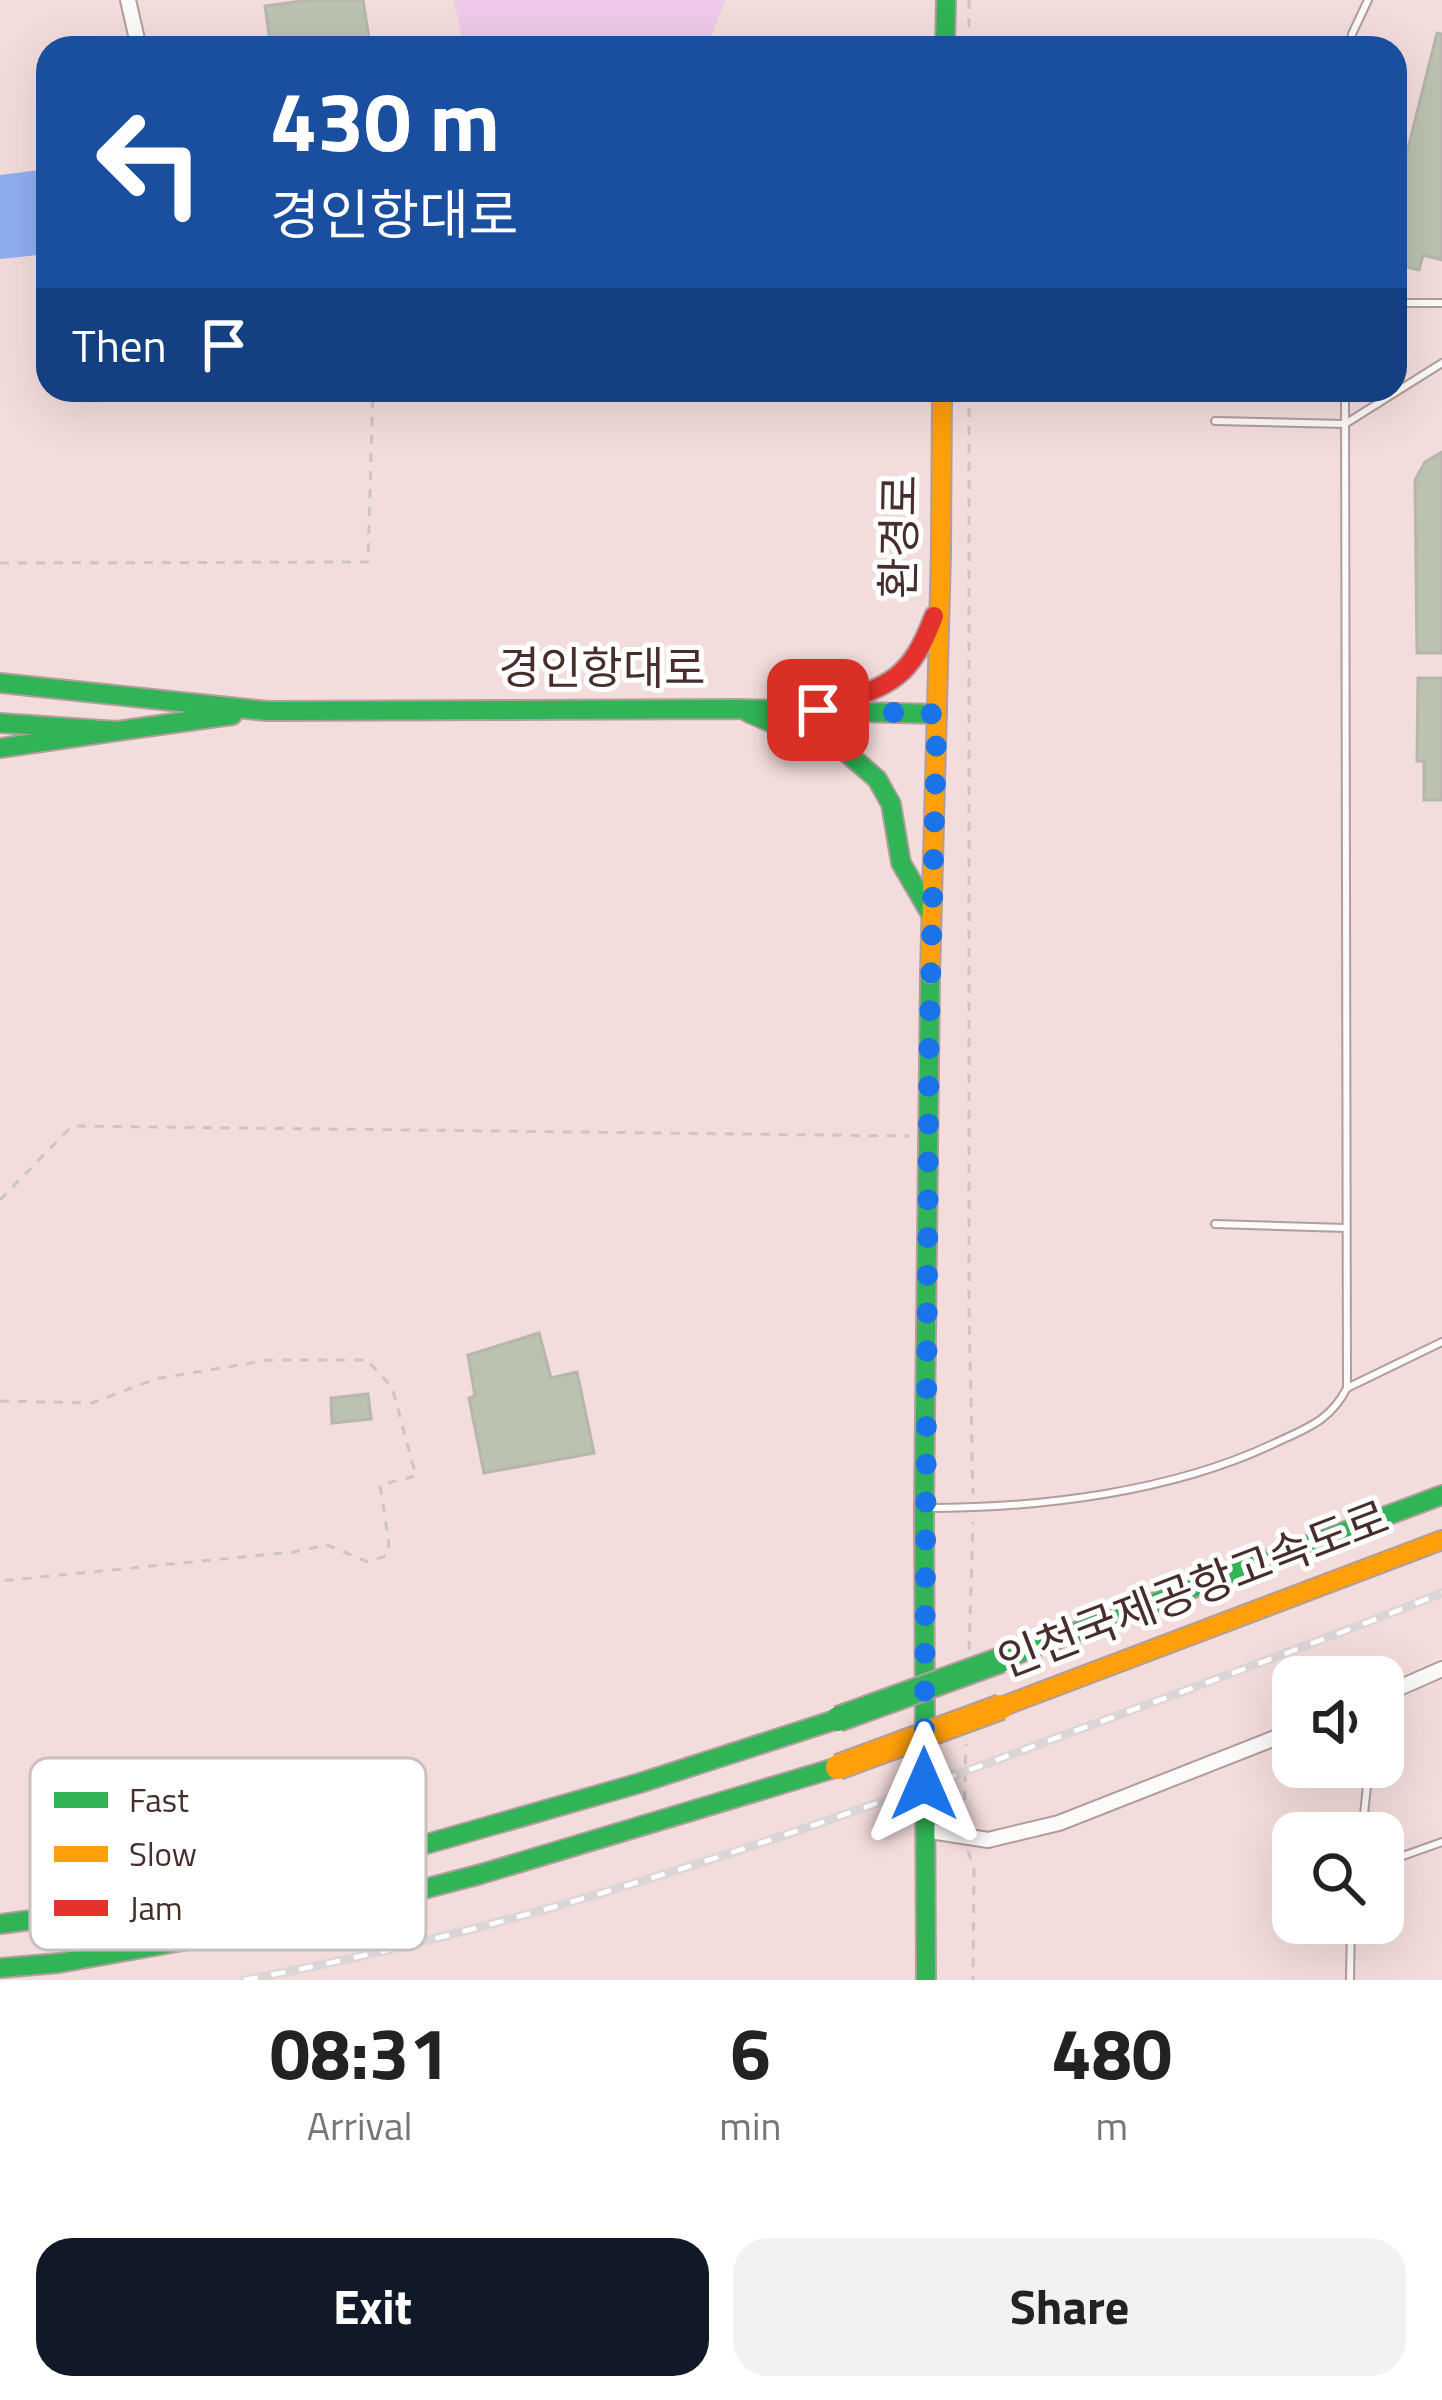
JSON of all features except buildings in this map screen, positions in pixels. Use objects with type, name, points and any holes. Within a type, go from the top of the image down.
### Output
[{"type":"main road","points":[[945,36],[946,0]]},
{"type":"main road","name":"환경로","points":[[926,1980],[924,1508],[942,402]]},
{"type":"main road","points":[[818,710],[869,692],[910,665],[934,616],[941,552]]},
{"type":"main road","name":"경인항대로","points":[[0,683],[267,711],[739,709],[937,714]]},
{"type":"main road","points":[[739,709],[840,748],[877,779],[891,804],[901,863],[931,916]]},
{"type":"main road","name":"경인항대로","points":[[0,723],[117,731],[267,711]]},
{"type":"main road","points":[[0,748],[117,731]]},
{"type":"main road","name":"인천국제공항고속도로","points":[[426,1844],[640,1783],[838,1719],[1442,1495]]},
{"type":"main road","name":"인천국제공항고속도로","points":[[426,1888],[838,1767],[1442,1540]]},
{"type":"main road","name":"인천국제공항고속도로","points":[[0,1924],[30,1920]]},
{"type":"main road","name":"인천국제공항고속도로","points":[[0,1968],[131,1950]]},
{"type":"street","points":[[128,0],[137,36]]},
{"type":"street","points":[[1404,1686],[1442,1669]]},
{"type":"street","points":[[924,1830],[988,1840],[1059,1823],[1272,1739]]},
{"type":"lane","points":[[1353,36],[1368,0]]},
{"type":"lane","points":[[1407,302],[1442,303]]},
{"type":"lane","points":[[1407,385],[1442,363]]},
{"type":"lane","points":[[924,1508],[973,1508],[1130,1489],[1200,1474],[1315,1425],[1339,1405],[1347,1388],[1345,402]]},
{"type":"lane","points":[[1215,421],[1345,424],[1380,402]]},
{"type":"lane","points":[[1215,1224],[1346,1228]]},
{"type":"lane","points":[[1347,1388],[1442,1342]]},
{"type":"lane","points":[[1404,1856],[1442,1842]]},
{"type":"lane","points":[[1350,1980],[1351,1944]]},
{"type":"path","points":[[969,0],[969,36]]},
{"type":"path","points":[[0,563],[368,562],[374,402]]},
{"type":"path","points":[[969,402],[973,1508],[969,1657]]},
{"type":"path","points":[[0,1200],[72,1126],[928,1136]]},
{"type":"path","points":[[0,1401],[92,1403],[155,1378],[268,1360],[367,1360],[392,1387],[416,1476],[380,1485],[389,1544],[386,1556],[368,1562],[327,1545],[0,1581]]},
{"type":"path","points":[[966,1747],[963,1837],[974,1868],[973,1980]]},
{"type":"shaded area","points":[[454,0],[725,0],[712,36],[462,36]]},
{"type":"water","points":[[36,170],[36,255],[0,259],[0,175]]},
{"type":"railway","points":[[426,1941],[743,1849],[937,1782],[1442,1593]]},
{"type":"railway","points":[[244,1980],[387,1950]]},
{"type":"traffic: fast","points":[[945,36],[946,0]]},
{"type":"traffic: fast","points":[[0,683],[267,711],[739,709],[937,714]]},
{"type":"traffic: fast","points":[[749,713],[840,747],[877,779],[891,804],[901,863],[929,911]]},
{"type":"traffic: fast","points":[[0,723],[117,731],[232,715]]},
{"type":"traffic: fast","points":[[0,748],[117,731]]},
{"type":"traffic: fast","points":[[926,1980],[924,1508],[930,975]]},
{"type":"traffic: fast","points":[[1001,1660],[1442,1495]]},
{"type":"traffic: fast","points":[[838,1719],[1001,1660]]},
{"type":"traffic: fast","points":[[426,1844],[640,1783],[838,1719]]},
{"type":"traffic: fast","points":[[426,1888],[838,1767]]},
{"type":"traffic: fast","points":[[0,1924],[30,1920]]},
{"type":"traffic: fast","points":[[0,1968],[132,1950]]},
{"type":"traffic: slow","points":[[930,975],[942,402]]},
{"type":"traffic: slow","points":[[1001,1707],[1442,1540]]},
{"type":"traffic: slow","points":[[838,1767],[1001,1707]]},
{"type":"traffic: jam","points":[[829,706],[895,677],[916,654],[934,616]]},
{"type":"route","points":[[818,710],[937,714],[929,1048],[924,1784]]}]
